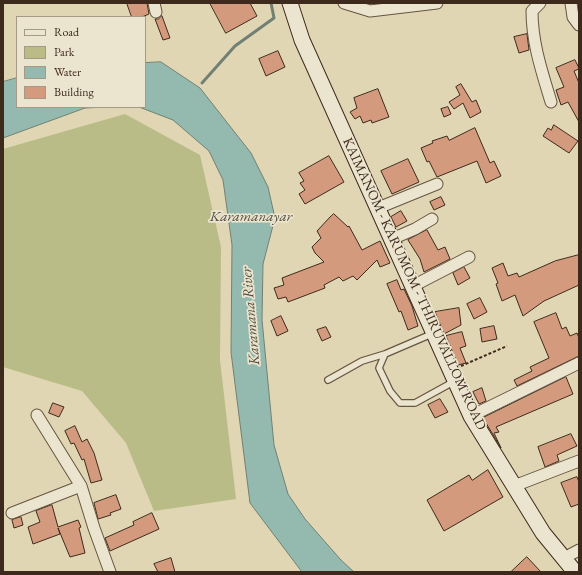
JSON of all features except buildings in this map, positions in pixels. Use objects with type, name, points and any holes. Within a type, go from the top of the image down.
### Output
[{"type":"main road","name":"KAIMANOM - KARUMOM - THIRUVALLOM ROAD","points":[[290,3],[302,40],[471,416],[543,533],[575,572]]},
{"type":"street","points":[[344,3],[370,11],[437,3]]},
{"type":"street","points":[[540,3],[532,11],[532,17],[536,52],[551,102]]},
{"type":"street","points":[[571,3],[573,17],[579,26]]},
{"type":"street","points":[[378,208],[437,184]]},
{"type":"street","points":[[392,239],[415,229],[432,219]]},
{"type":"street","points":[[413,286],[469,258]]},
{"type":"street","points":[[471,416],[579,363]]},
{"type":"street","points":[[37,415],[81,486],[110,572]]},
{"type":"street","points":[[514,486],[579,461]]},
{"type":"street","points":[[12,513],[81,486]]},
{"type":"street","points":[[564,558],[579,550]]},
{"type":"lane","points":[[328,380],[362,361],[384,354],[434,333]]},
{"type":"lane","points":[[384,354],[378,368],[390,391],[400,403],[415,403],[453,376]]},
{"type":"path","points":[[453,376],[507,346]]},
{"type":"green space","points":[[125,114],[200,155],[221,247],[220,360],[236,499],[154,511],[126,443],[82,391],[3,367],[3,149]]},
{"type":"water","name":"Karamanayar","points":[[161,62],[200,88],[251,153],[268,187],[275,218],[263,264],[262,320],[274,445],[288,494],[305,519],[341,560],[354,572],[302,572],[250,503],[231,352],[232,245],[223,180],[209,151],[173,120],[142,108],[146,108],[146,63]]},
{"type":"water","points":[[16,78],[16,108],[85,108],[3,138],[3,82]]},
{"type":"waterway","points":[[202,83],[235,46],[274,18],[271,3]]},
{"type":"water label","name":"Karamana River","points":[[251,316]]}]
